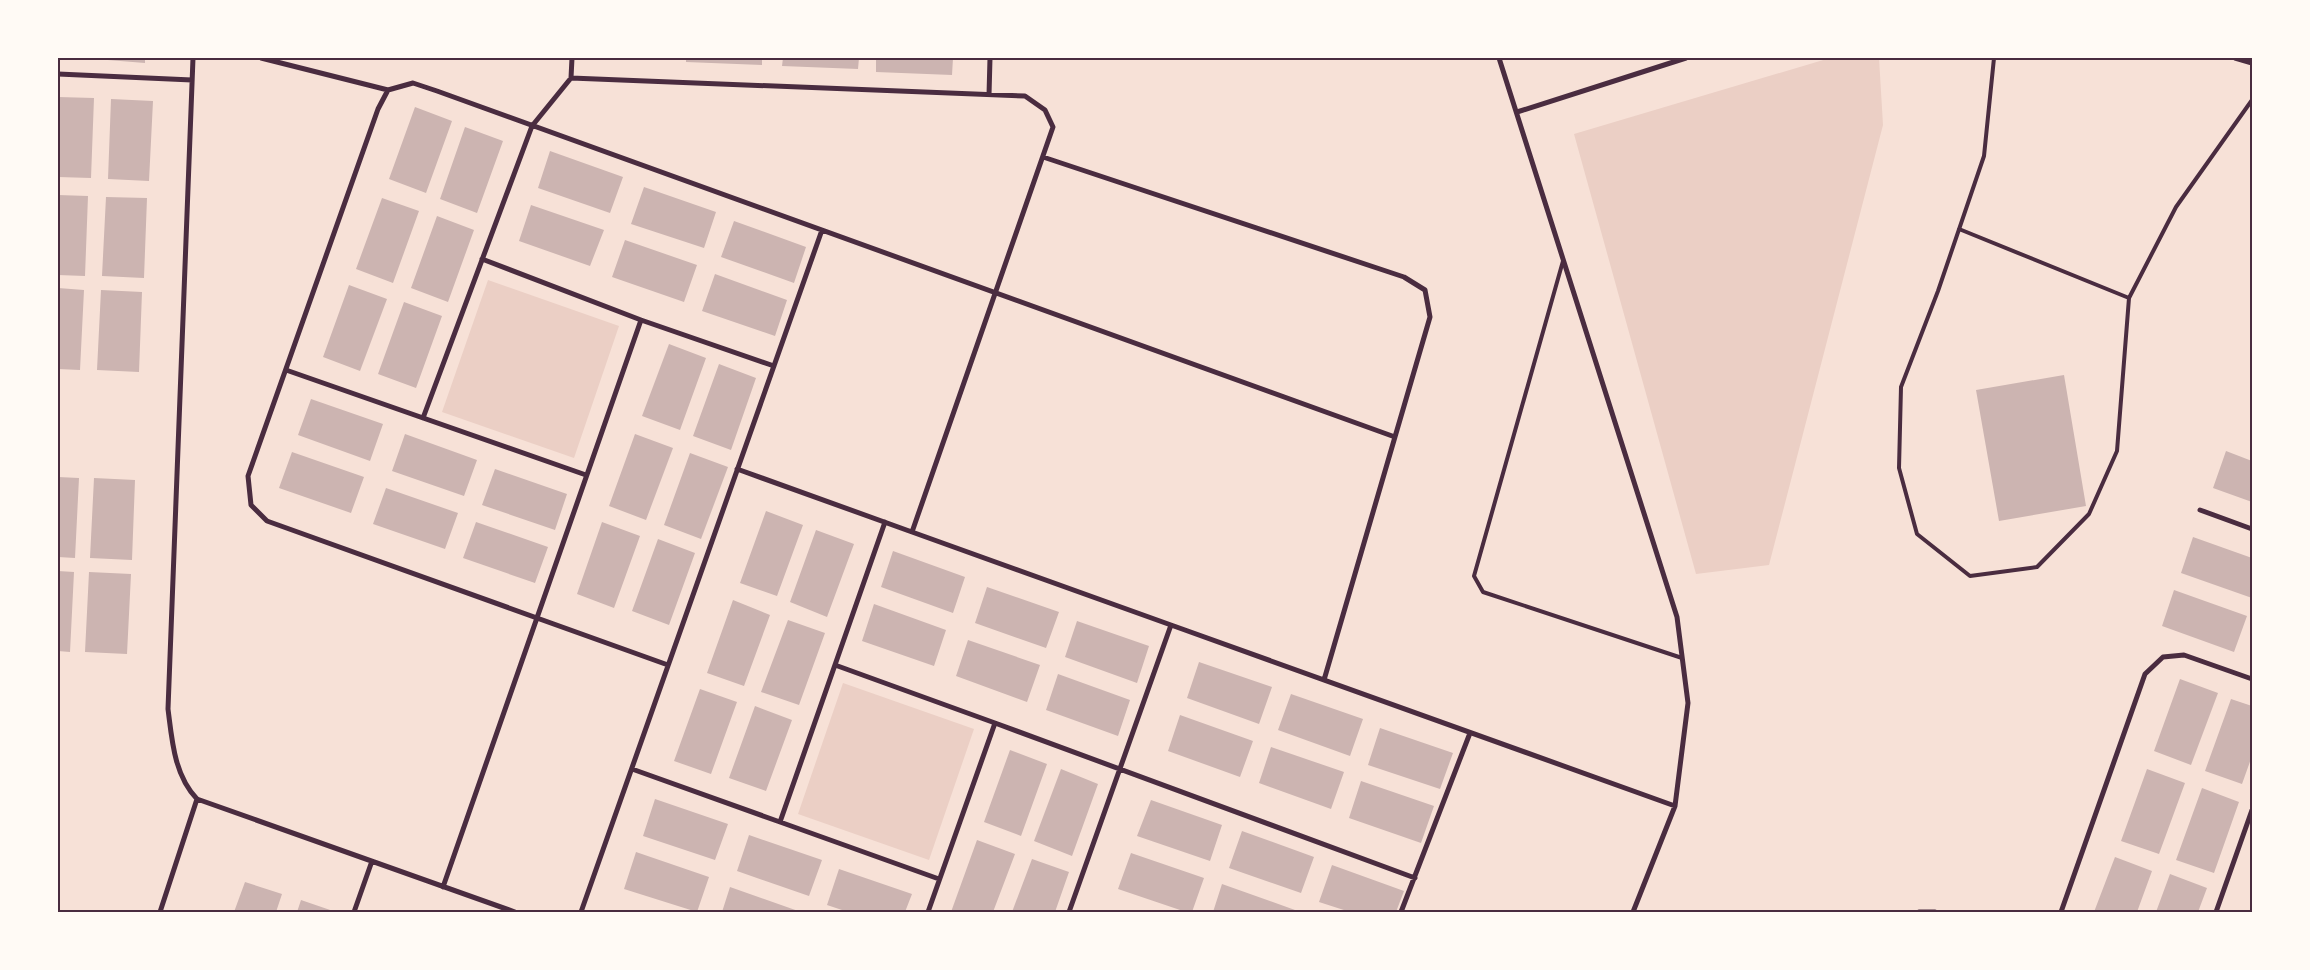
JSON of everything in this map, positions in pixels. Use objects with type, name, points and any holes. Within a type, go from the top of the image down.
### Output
[{"type":"street","points":[[193,58],[168,709],[174,756],[187,788],[197,799],[515,912]]},
{"type":"street","points":[[261,58],[388,90],[413,83],[1395,436]]},
{"type":"street","points":[[423,418],[532,126],[571,78],[572,58]]},
{"type":"street","points":[[988,95],[990,58]]},
{"type":"street","points":[[1499,58],[1677,617],[1688,703],[1675,806],[1633,912]]},
{"type":"street","points":[[1517,112],[1686,58]]},
{"type":"street","points":[[2235,58],[2252,64]]},
{"type":"street","points":[[58,74],[192,80]]},
{"type":"street","points":[[571,78],[1025,96],[1045,110],[1053,127],[912,532]]},
{"type":"street","points":[[388,90],[378,109],[248,476],[251,505],[268,521],[668,665]]},
{"type":"street","points":[[1042,156],[1404,276],[1425,290],[1430,317],[1324,680]]},
{"type":"street","points":[[581,912],[822,230]]},
{"type":"street","points":[[482,259],[641,320],[774,366]]},
{"type":"street","points":[[443,887],[641,320]]},
{"type":"street","points":[[286,370],[586,475]]},
{"type":"street","points":[[738,470],[1675,806]]},
{"type":"street","points":[[2200,510],[2252,529]]},
{"type":"street","points":[[780,822],[885,522]]},
{"type":"street","points":[[1069,912],[1171,625]]},
{"type":"street","points":[[2061,912],[2145,674],[2164,656],[2184,654],[2252,679]]},
{"type":"street","points":[[835,665],[995,722],[1415,878]]},
{"type":"street","points":[[928,912],[995,722]]},
{"type":"street","points":[[1401,912],[1470,734]]},
{"type":"street","points":[[632,769],[939,880]]},
{"type":"street","points":[[160,912],[197,799]]},
{"type":"street","points":[[2216,912],[2252,810]]},
{"type":"street","points":[[354,912],[372,861]]},
{"type":"street","points":[[1919,912],[1935,912]]},
{"type":"lane","points":[[1994,58],[1984,156],[1901,387],[1899,468],[1917,534],[1970,576],[2036,567],[2089,514],[2117,451],[2129,298],[2176,206],[2252,100]]},
{"type":"lane","points":[[1959,229],[2129,298]]},
{"type":"lane","points":[[1564,259],[1474,576],[1483,592],[1682,658]]},
{"type":"shaded area","points":[[1830,58],[1879,58],[1883,125],[1769,565],[1696,574],[1574,134]]},
{"type":"shaded area","points":[[488,280],[619,326],[574,458],[442,412]]},
{"type":"shaded area","points":[[843,683],[974,729],[929,860],[798,814]]},
{"type":"building","points":[[83,58],[145,58],[145,63]]},
{"type":"building","points":[[686,58],[762,58],[762,65],[686,62]]},
{"type":"building","points":[[783,58],[859,58],[858,69],[782,66]]},
{"type":"building","points":[[876,58],[953,58],[952,75],[876,72]]},
{"type":"building","points":[[58,97],[94,98],[91,178],[58,177]]},
{"type":"building","points":[[111,99],[153,101],[149,181],[108,179]]},
{"type":"building","points":[[415,107],[452,121],[426,193],[389,179]]},
{"type":"building","points":[[465,127],[503,141],[477,213],[440,199]]},
{"type":"building","points":[[550,151],[623,177],[610,213],[538,188]]},
{"type":"building","points":[[644,187],[716,212],[704,248],[631,224]]},
{"type":"building","points":[[58,195],[88,196],[85,276],[58,275]]},
{"type":"building","points":[[106,197],[147,198],[144,278],[102,276]]},
{"type":"building","points":[[382,198],[419,211],[393,283],[356,269]]},
{"type":"building","points":[[531,205],[604,230],[590,266],[519,241]]},
{"type":"building","points":[[437,216],[474,230],[448,302],[411,288]]},
{"type":"building","points":[[734,221],[806,247],[794,283],[721,257]]},
{"type":"building","points":[[625,240],[697,265],[684,302],[612,277]]},
{"type":"building","points":[[715,274],[787,300],[775,336],[702,311]]},
{"type":"building","points":[[349,285],[387,299],[360,371],[323,357]]},
{"type":"building","points":[[58,288],[84,290],[80,370],[58,369]]},
{"type":"building","points":[[101,290],[142,292],[139,372],[97,370]]},
{"type":"building","points":[[404,302],[442,316],[416,388],[378,374]]},
{"type":"building","points":[[669,344],[706,358],[680,430],[642,416]]},
{"type":"building","points":[[719,364],[756,378],[731,450],[693,436]]},
{"type":"building","points":[[2064,375],[2086,506],[1999,521],[1976,390]]},
{"type":"building","points":[[311,399],[383,424],[370,461],[298,435]]},
{"type":"building","points":[[405,434],[477,460],[464,496],[392,471]]},
{"type":"building","points":[[635,434],[673,448],[646,520],[609,506]]},
{"type":"building","points":[[2226,451],[2252,461],[2252,502],[2213,488]]},
{"type":"building","points":[[292,452],[364,477],[351,513],[279,488]]},
{"type":"building","points":[[690,453],[728,467],[701,539],[664,525]]},
{"type":"building","points":[[495,469],[567,494],[555,530],[482,505]]},
{"type":"building","points":[[58,477],[79,478],[75,558],[58,557]]},
{"type":"building","points":[[94,478],[135,480],[132,560],[90,558]]},
{"type":"building","points":[[386,488],[458,513],[445,549],[373,524]]},
{"type":"building","points":[[766,511],[803,525],[777,596],[740,583]]},
{"type":"building","points":[[476,522],[548,547],[535,583],[463,558]]},
{"type":"building","points":[[602,522],[640,536],[614,608],[577,594]]},
{"type":"building","points":[[816,530],[854,544],[827,617],[790,602]]},
{"type":"building","points":[[2193,537],[2252,558],[2252,598],[2181,573]]},
{"type":"building","points":[[658,539],[695,553],[669,625],[632,611]]},
{"type":"building","points":[[893,551],[965,577],[953,613],[881,587]]},
{"type":"building","points":[[58,571],[74,572],[70,652],[58,651]]},
{"type":"building","points":[[89,572],[131,574],[127,654],[85,652]]},
{"type":"building","points":[[987,587],[1059,612],[1046,648],[975,623]]},
{"type":"building","points":[[2174,590],[2247,616],[2234,652],[2162,626]]},
{"type":"building","points":[[733,600],[770,615],[744,686],[707,673]]},
{"type":"building","points":[[874,604],[946,630],[934,666],[862,641]]},
{"type":"building","points":[[788,620],[825,633],[799,705],[761,692]]},
{"type":"building","points":[[1077,621],[1149,646],[1137,683],[1065,657]]},
{"type":"building","points":[[968,640],[1040,665],[1027,702],[956,676]]},
{"type":"building","points":[[1199,662],[1272,687],[1259,724],[1187,698]]},
{"type":"building","points":[[1058,674],[1130,700],[1118,736],[1046,710]]},
{"type":"building","points":[[2180,679],[2218,693],[2191,765],[2154,751]]},
{"type":"building","points":[[700,689],[737,702],[711,774],[674,761]]},
{"type":"building","points":[[1291,694],[1363,719],[1350,756],[1278,730]]},
{"type":"building","points":[[2231,699],[2252,706],[2252,756],[2242,784],[2205,771]]},
{"type":"building","points":[[755,706],[792,720],[766,791],[729,778]]},
{"type":"building","points":[[1180,715],[1253,741],[1240,777],[1168,751]]},
{"type":"building","points":[[1380,728],[1453,753],[1440,789],[1368,765]]},
{"type":"building","points":[[1271,747],[1344,772],[1331,809],[1259,783]]},
{"type":"building","points":[[1010,750],[1047,764],[1021,836],[984,822]]},
{"type":"building","points":[[1061,769],[1098,784],[1072,856],[1034,841]]},
{"type":"building","points":[[2147,769],[2185,783],[2159,854],[2121,841]]},
{"type":"building","points":[[1361,781],[1434,806],[1421,843],[1349,818]]},
{"type":"building","points":[[2202,788],[2239,802],[2214,873],[2176,860]]},
{"type":"building","points":[[655,799],[728,824],[715,860],[643,836]]},
{"type":"building","points":[[1151,800],[1222,825],[1210,861],[1137,836]]},
{"type":"building","points":[[1242,831],[1314,857],[1301,893],[1229,868]]},
{"type":"building","points":[[749,835],[822,860],[809,896],[737,871]]},
{"type":"building","points":[[977,840],[1015,854],[993,912],[951,912]]},
{"type":"building","points":[[636,852],[709,877],[697,912],[624,889]]},
{"type":"building","points":[[1131,853],[1204,878],[1192,912],[1186,912],[1118,889]]},
{"type":"building","points":[[2115,857],[2152,871],[2137,912],[2094,912]]},
{"type":"building","points":[[1032,859],[1069,872],[1055,912],[1012,912]]},
{"type":"building","points":[[1332,865],[1404,891],[1396,912],[1350,912],[1319,902]]},
{"type":"building","points":[[839,869],[912,894],[905,912],[848,912],[827,905]]},
{"type":"building","points":[[2170,874],[2207,888],[2198,912],[2156,912]]},
{"type":"building","points":[[245,882],[282,894],[276,912],[234,912]]},
{"type":"building","points":[[1222,884],[1295,910],[1294,912],[1213,912]]},
{"type":"building","points":[[730,887],[801,912],[722,912]]},
{"type":"building","points":[[301,900],[336,912],[297,912]]}]
